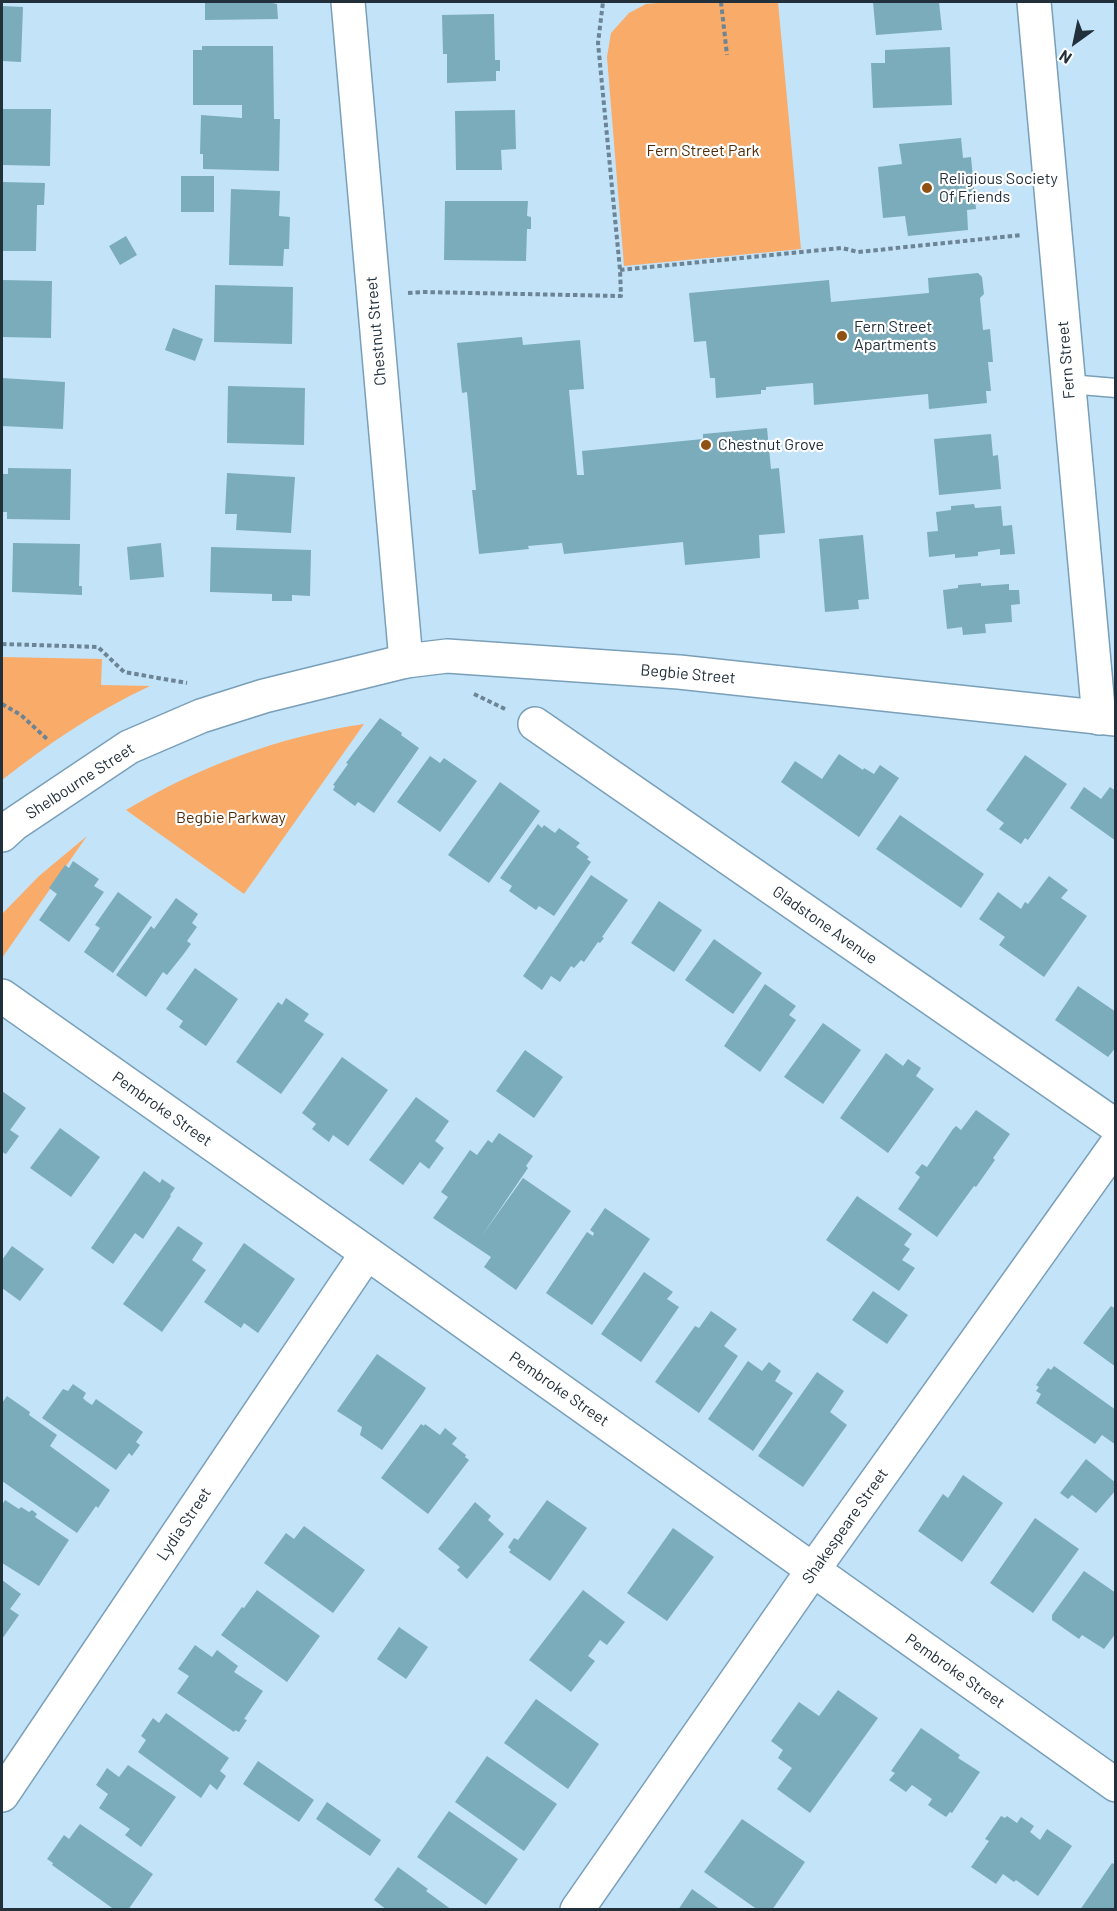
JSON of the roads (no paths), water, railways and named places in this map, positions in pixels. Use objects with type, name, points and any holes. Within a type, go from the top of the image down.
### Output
[{"type":"street","name":"Chestnut Street","points":[[348,2],[406,661]]},
{"type":"street","name":"Fern Street","points":[[1034,2],[1069,384],[1107,719]]},
{"type":"street","name":"Begbie Street","points":[[264,696],[406,661],[447,656],[679,672],[1107,719]]},
{"type":"street","name":"Shelbourne Street","points":[[2,835],[14,824],[129,747],[201,716],[264,696]]},
{"type":"street","name":"Gladstone Avenue","points":[[535,724],[1116,1126]]},
{"type":"street","name":"Pembroke Street","points":[[2,996],[1116,1785]]},
{"type":"street","name":"Shakespeare Street","points":[[576,1910],[813,1570],[1116,1145]]},
{"type":"street","name":"Lydia Street","points":[[2,1795],[367,1253]]},
{"type":"lane","points":[[1069,384],[1116,388]]},
{"type":"place","name":"Religious Society Of Friends","points":[[927,188]]},
{"type":"place","name":"Fern Street Apartments","points":[[842,336]]},
{"type":"place","name":"Chestnut Grove","points":[[706,445]]},
{"type":"park label","name":"Fern Street Park","points":[[703,151]]},
{"type":"park label","name":"Begbie Parkway","points":[[231,818]]}]
